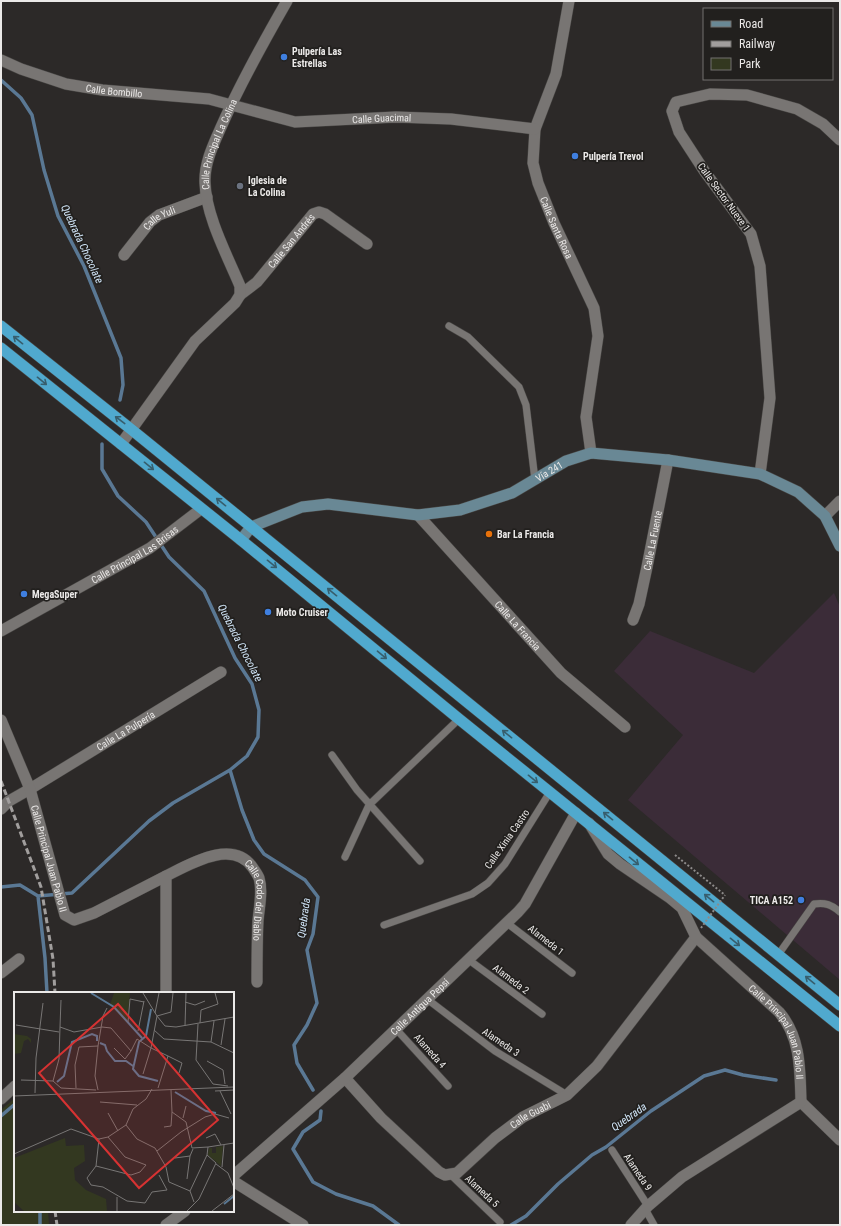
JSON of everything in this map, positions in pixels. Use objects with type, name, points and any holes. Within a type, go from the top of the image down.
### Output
[{"type":"highway","points":[[1,326],[132,430],[840,1004]]},
{"type":"highway","points":[[1,348],[241,540],[459,719],[840,1026]]},
{"type":"main road","name":"Vía 241","points":[[251,527],[302,507],[328,504],[418,516],[460,510],[512,493],[566,462],[591,453],[668,460],[760,474],[798,492],[825,516],[840,546]]},
{"type":"main road","points":[[241,540],[251,527]]},
{"type":"street","name":"Calle Principal La Colina","points":[[240,295],[240,286],[218,233],[204,182],[210,153],[231,105],[287,1]]},
{"type":"street","name":"Calle Santa Rosa","points":[[569,1],[556,74],[535,129],[533,163],[538,183],[554,223],[594,308],[598,336],[586,417],[591,453]]},
{"type":"street","name":"Calle Bombillo","points":[[1,60],[21,70],[66,84],[102,90],[209,99],[231,105]]},
{"type":"street","name":"Calle Sector Nueve 1","points":[[760,474],[770,398],[760,266],[751,234],[679,132],[672,111],[676,102],[710,94],[747,95],[797,109],[823,124],[840,140]]},
{"type":"street","name":"Calle Guacimal","points":[[231,105],[295,122],[396,117],[451,118],[535,129]]},
{"type":"street","name":"Calle Yuli","points":[[124,255],[150,222],[159,215],[207,197]]},
{"type":"street","name":"Calle San Andrés","points":[[240,295],[257,282],[312,214],[319,212],[325,214],[367,244]]},
{"type":"street","points":[[121,444],[195,341],[232,306],[240,295]]},
{"type":"street","name":"Calle La Fuente","points":[[633,620],[639,604],[648,568],[668,460]]},
{"type":"street","points":[[825,516],[840,501]]},
{"type":"street","name":"Calle Principal Las Brisas","points":[[1,631],[150,548],[201,509]]},
{"type":"street","name":"Calle La Francia","points":[[418,516],[561,674],[625,727]]},
{"type":"street","name":"Calle La Pulpería","points":[[30,789],[221,672]]},
{"type":"street","points":[[1,720],[30,789],[9,801],[1,809]]},
{"type":"street","name":"Calle Principal Juan Pablo II","points":[[30,789],[65,915],[74,920],[80,919],[166,876]]},
{"type":"street","name":"Calle Antigua Pepsi","points":[[234,1175],[345,1078],[469,960],[525,904],[576,813]]},
{"type":"street","name":"Calle Principal Juan Pablo II","points":[[589,824],[608,854],[682,908],[698,932],[779,1012],[788,1023],[793,1034],[798,1054],[801,1102]]},
{"type":"street","name":"Calle Codo del Diablo","points":[[166,876],[198,860],[223,854],[234,854],[247,859],[259,878],[260,898],[257,982]]},
{"type":"street","points":[[166,876],[166,992]]},
{"type":"street","name":"Calle Guabi","points":[[451,1175],[457,1173],[495,1138],[523,1117],[567,1096],[597,1066],[698,932]]},
{"type":"street","points":[[1,973],[19,959]]},
{"type":"street","points":[[345,1078],[407,1144],[439,1172],[451,1175]]},
{"type":"street","points":[[1,1099],[14,1087]]},
{"type":"street","points":[[631,1225],[647,1207],[682,1177],[801,1102],[840,1140]]},
{"type":"street","points":[[234,1182],[303,1225]]},
{"type":"street","points":[[166,1225],[184,1212]]},
{"type":"lane","points":[[449,326],[468,337],[519,387],[526,405],[534,480]]},
{"type":"lane","points":[[345,857],[369,805],[459,719]]},
{"type":"lane","points":[[332,755],[369,805],[420,861]]},
{"type":"lane","name":"Calle Xinia Castro","points":[[384,925],[472,894],[488,883],[505,864],[550,792]]},
{"type":"lane","points":[[778,955],[814,904],[834,906],[840,912]]},
{"type":"lane","name":"Alameda 1","points":[[507,923],[572,973]]},
{"type":"lane","name":"Alameda 2","points":[[469,960],[542,1014]]},
{"type":"lane","name":"Alameda 3","points":[[427,999],[495,1051],[567,1096]]},
{"type":"lane","name":"Alameda 4","points":[[396,1029],[448,1086]]},
{"type":"lane","name":"Alameda 9","points":[[612,1150],[647,1207],[654,1225]]},
{"type":"lane","name":"Alameda 5","points":[[451,1175],[500,1222]]},
{"type":"path","points":[[670,851],[725,895],[698,932]]},
{"type":"shaded area","points":[[834,593],[840,607],[840,980],[628,800],[683,735],[614,671],[650,631],[754,673]]},
{"type":"green space","points":[[14,1099],[14,1212],[48,1212],[49,1225],[1,1225],[1,1110]]},
{"type":"waterway","name":"Quebrada Chocolate","points":[[1,80],[21,98],[32,115],[44,170],[58,216],[84,266],[121,358],[123,385],[120,400]]},
{"type":"waterway","name":"Quebrada Chocolate","points":[[1,887],[20,885],[38,896],[72,893],[149,821],[173,803],[230,770],[247,756],[258,737],[259,710],[252,684],[235,658],[204,591],[169,557],[146,522],[118,496],[102,469],[102,444]]},
{"type":"waterway","name":"Quebrada","points":[[230,770],[242,810],[254,840],[264,854],[305,880],[318,897],[313,934],[307,950],[317,1003],[307,1025],[294,1045],[297,1063],[313,1090]]},
{"type":"waterway","points":[[38,896],[45,958],[47,992]]},
{"type":"waterway","name":"Quebrada","points":[[511,1225],[526,1216],[558,1184],[592,1155],[606,1147],[651,1111],[704,1076],[725,1070],[743,1075],[776,1080]]},
{"type":"waterway","points":[[1,1116],[14,1105]]},
{"type":"waterway","name":"Quebrada","points":[[321,1111],[320,1120],[303,1132],[293,1149],[313,1182],[336,1194],[373,1206],[399,1225]]},
{"type":"waterway","points":[[40,1212],[40,1225]]},
{"type":"railway","points":[[1,781],[41,887],[53,959],[55,992]]},
{"type":"railway","points":[[55,1212],[57,1225]]},
{"type":"place","name":"Pulpería Las Estrellas","points":[[284,57]]},
{"type":"place","name":"Pulpería Trevol","points":[[575,156]]},
{"type":"place","name":"Iglesia de La Colina","points":[[240,186]]},
{"type":"place","name":"Bar La Francia","points":[[489,534]]},
{"type":"place","name":"MegaSuper","points":[[24,594]]},
{"type":"place","name":"Moto Cruiser","points":[[268,612]]},
{"type":"place","name":"TICA A152","points":[[801,900]]}]
